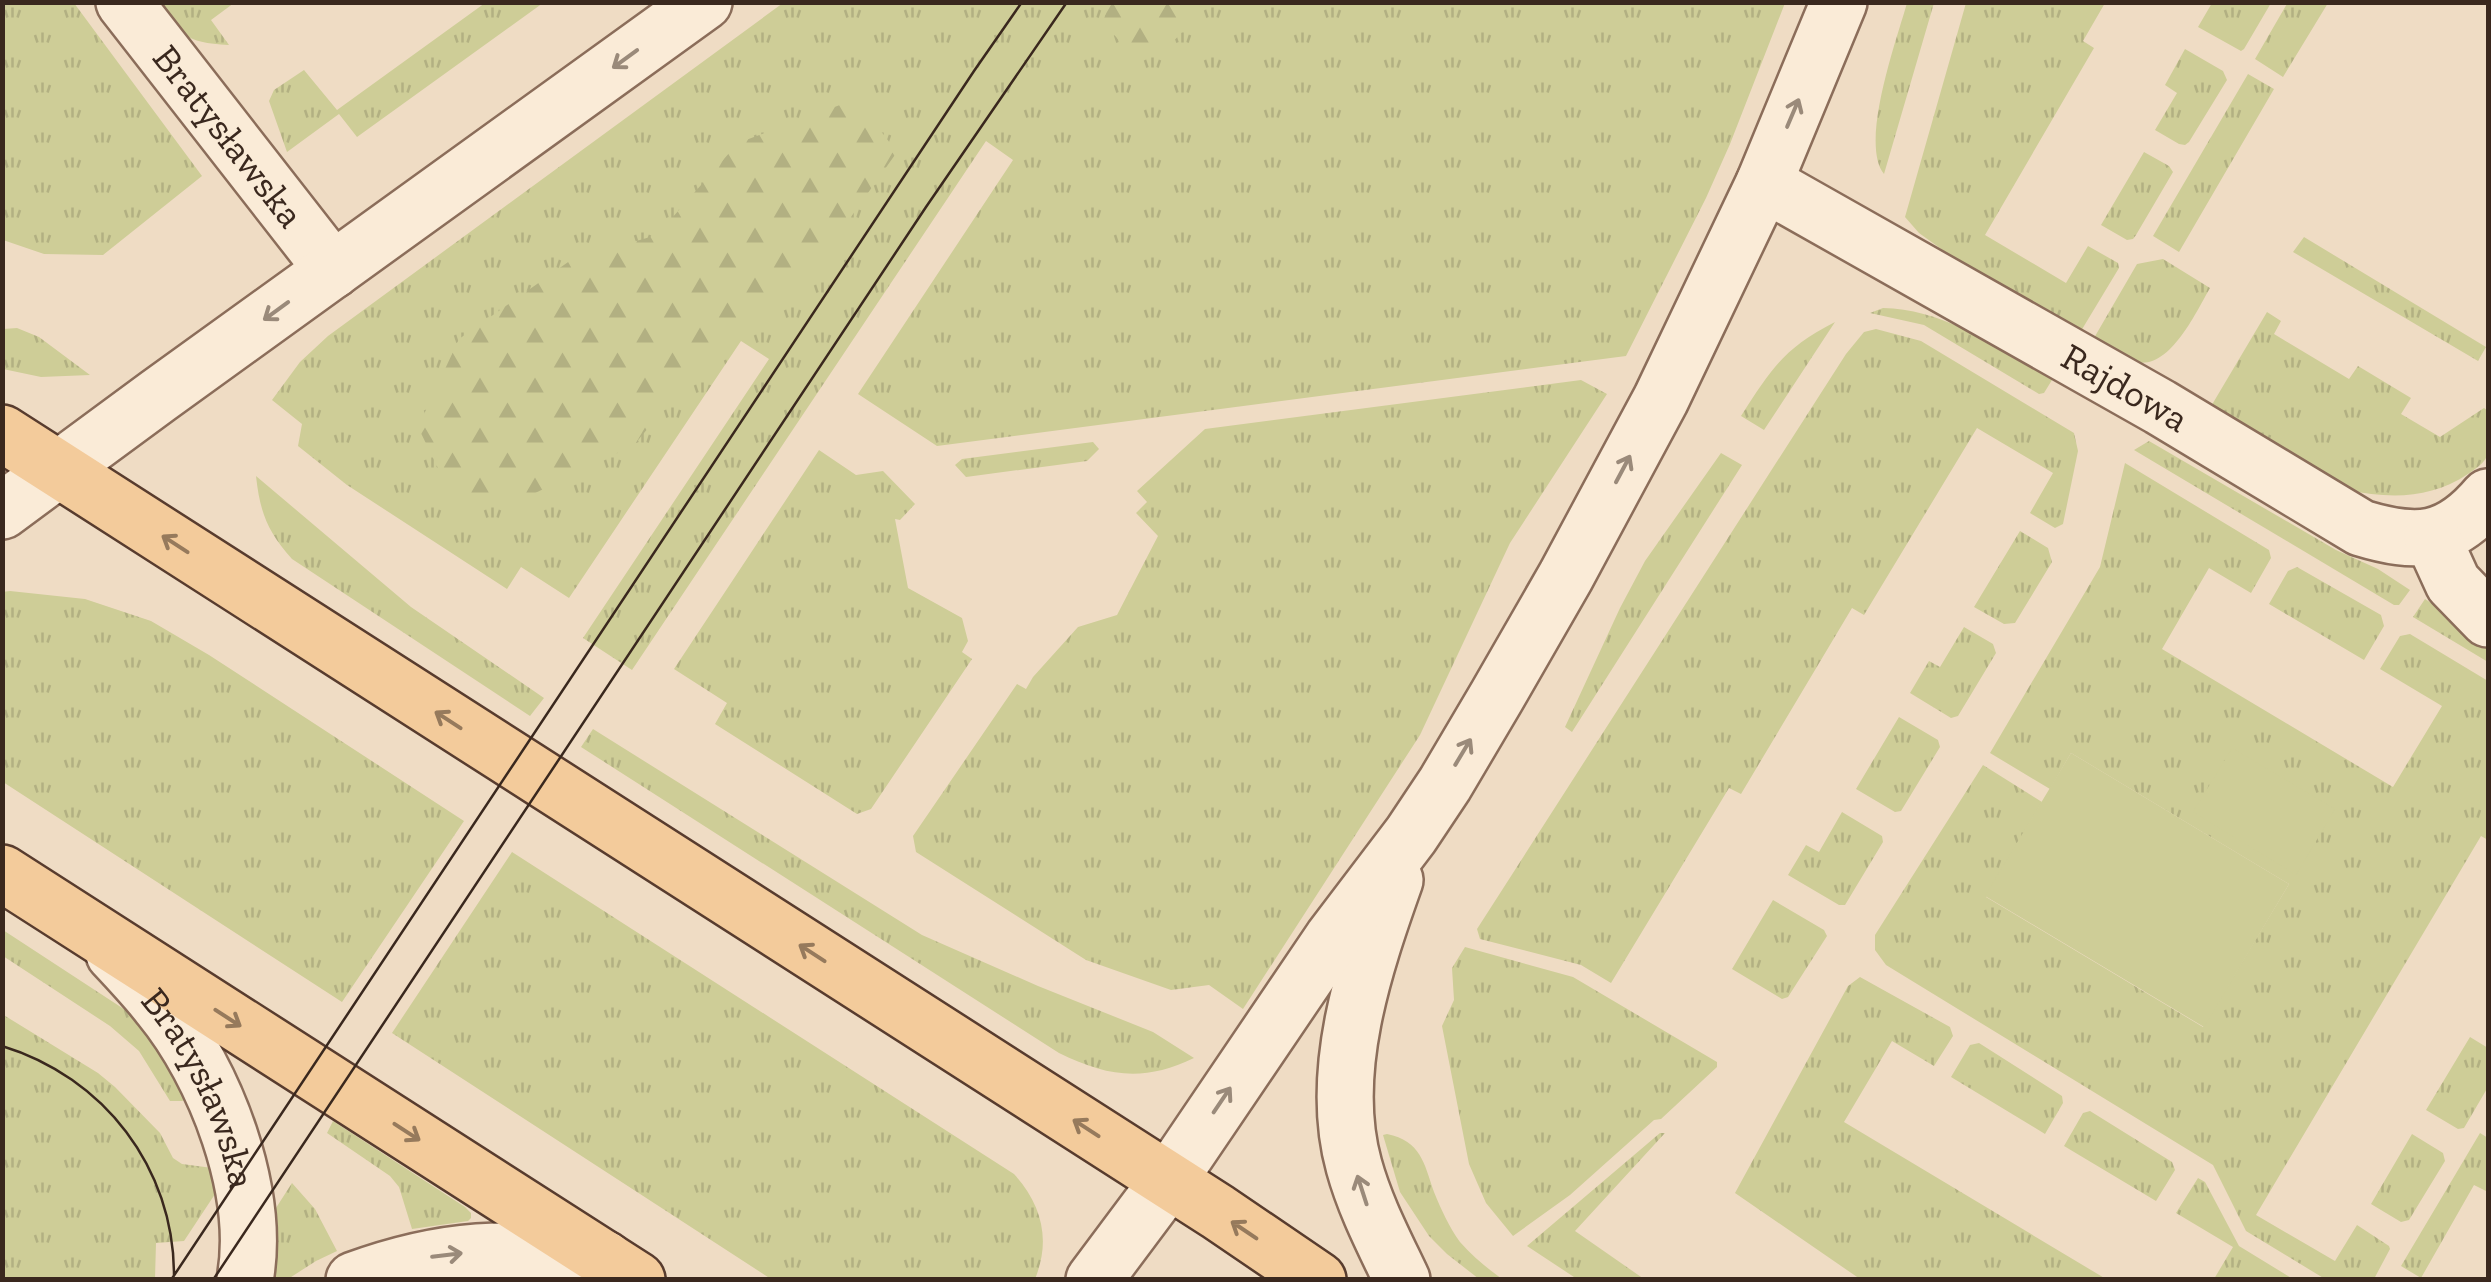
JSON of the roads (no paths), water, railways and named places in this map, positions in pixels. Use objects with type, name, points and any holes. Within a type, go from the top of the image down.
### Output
[{"type":"main road","points":[[2,433],[1318,1280]]},
{"type":"main road","points":[[2,872],[621,1269]]},
{"type":"street","name":"Bratysławska","points":[[124,2],[334,270]]},
{"type":"street","points":[[2,511],[704,2]]},
{"type":"street","points":[[1094,1280],[1168,1181],[1332,938],[1445,784],[1566,576],[1660,399],[1764,184],[1839,2]]},
{"type":"street","name":"Rajdowa","points":[[1764,184],[2160,407],[2361,528],[2411,538],[2432,537]]},
{"type":"street","points":[[2488,498],[2462,525],[2432,537],[2453,583],[2488,619]]},
{"type":"street","points":[[1402,1280],[1365,1201],[1353,1161],[1345,1085],[1356,1007],[1374,937],[1411,834]]},
{"type":"street","name":"Bratysławska","points":[[88,927],[162,1008],[212,1091],[228,1131],[245,1198],[249,1258],[245,1280]]},
{"type":"street","points":[[354,1280],[402,1263],[454,1253],[510,1250],[558,1252],[621,1269]]},
{"type":"tram line","points":[[171,1280],[1022,2]]},
{"type":"tram line","points":[[213,1280],[926,207],[1067,2]]},
{"type":"tram line","points":[[2,1046],[39,1060],[72,1080],[126,1132],[161,1198],[171,1236],[174,1275]]}]
